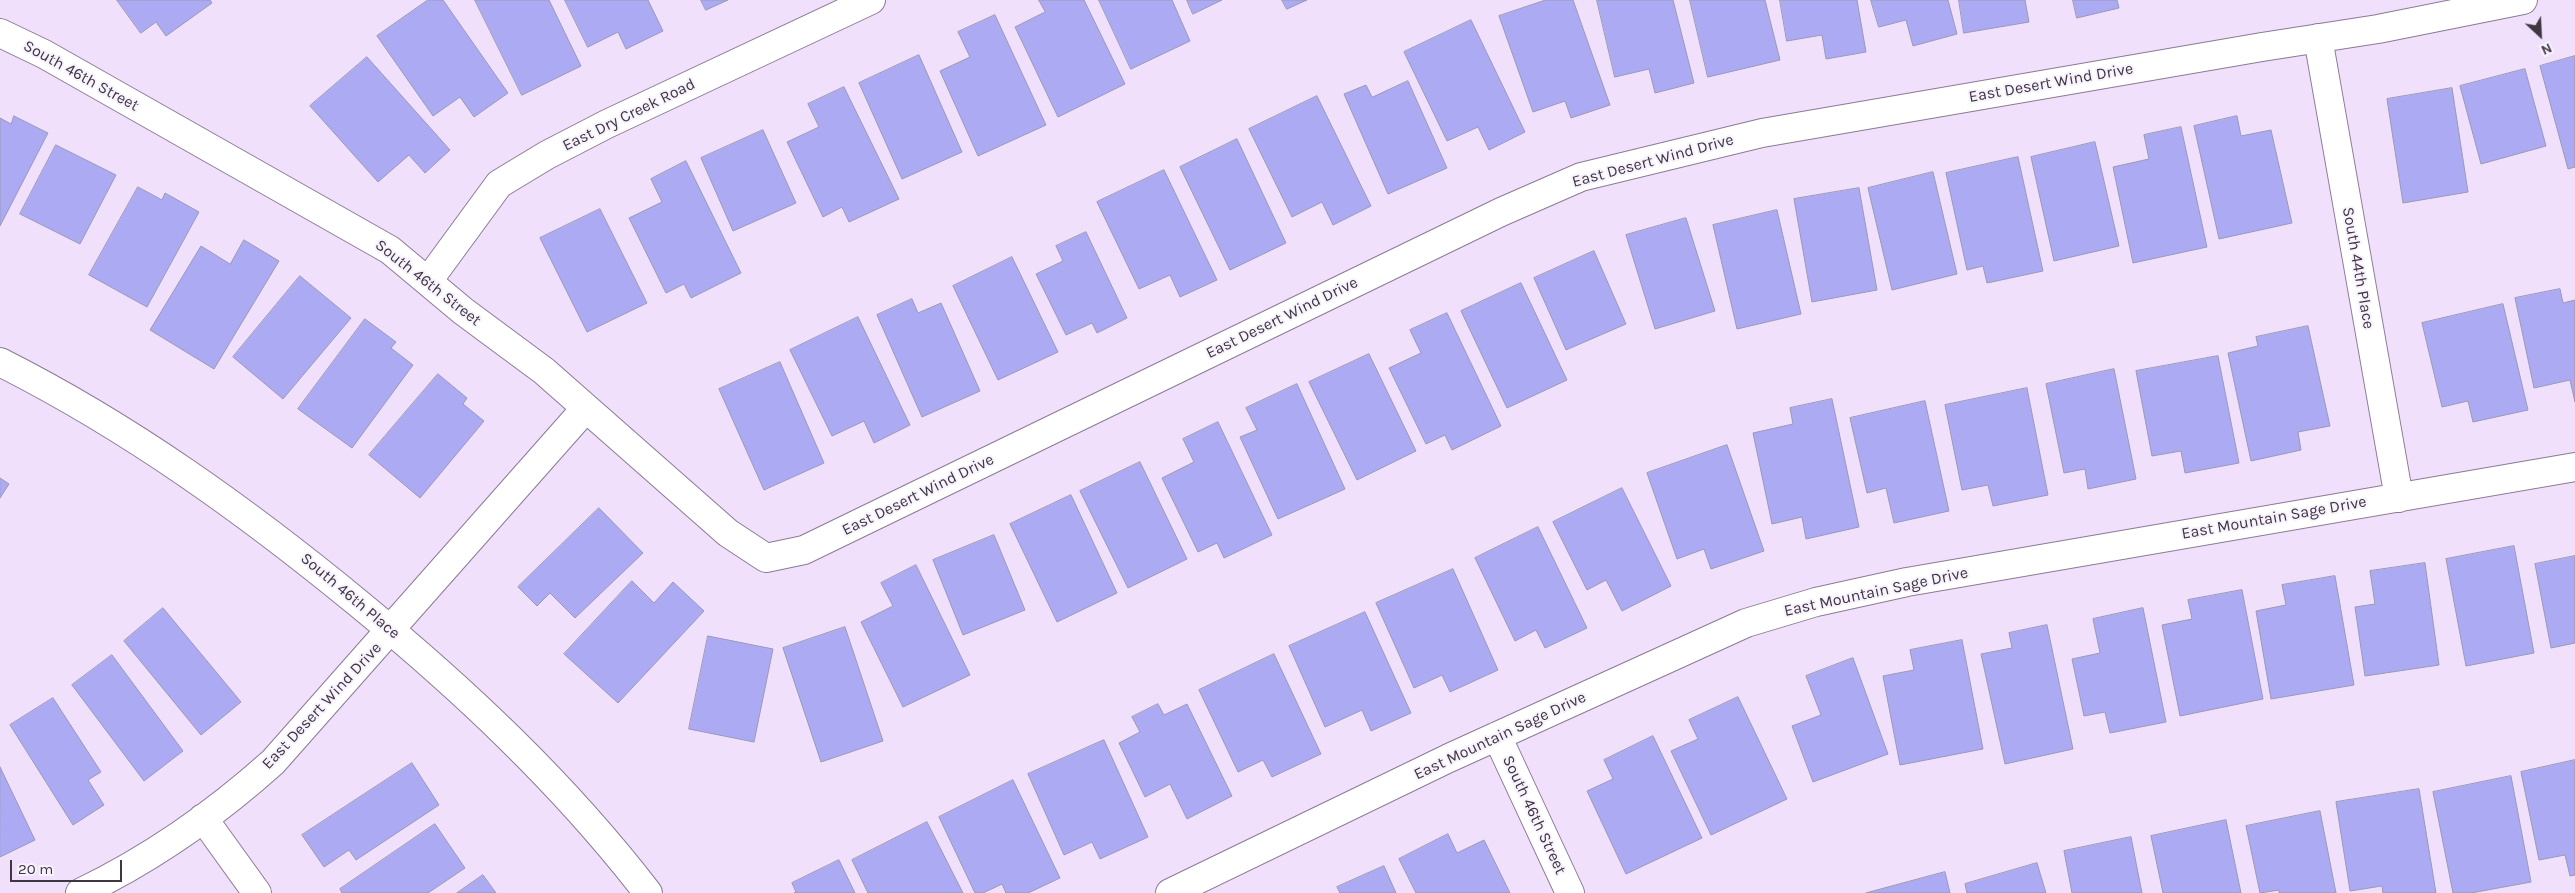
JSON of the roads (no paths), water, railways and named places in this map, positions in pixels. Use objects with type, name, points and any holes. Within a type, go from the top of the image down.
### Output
[{"type":"street","name":"East Dry Creek Road","points":[[428,281],[499,184],[547,155],[607,124],[871,0]]},
{"type":"street","name":"East Desert Wind Drive","points":[[766,558],[804,550],[1501,212],[1581,177],[1762,133],[2318,38],[2378,30],[2523,0]]},
{"type":"street","name":"South 46th Street","points":[[0,33],[44,54],[390,250],[463,311],[544,371],[728,533],[766,558]]},
{"type":"street","name":"South 44th Place","points":[[2318,38],[2399,498]]},
{"type":"street","name":"South 46th Place","points":[[0,362],[65,395],[205,484],[302,557],[391,630],[505,731],[611,845],[648,893]]},
{"type":"street","name":"East Desert Wind Drive","points":[[80,893],[126,871],[235,796],[273,762],[586,408]]},
{"type":"street","name":"East Mountain Sage Drive","points":[[1170,893],[1497,736],[1746,623],[1816,602],[1907,582],[2351,504],[2399,498],[2575,467]]},
{"type":"street","name":"South 46th Street","points":[[1497,736],[1570,893]]},
{"type":"street","points":[[203,818],[257,893]]}]
